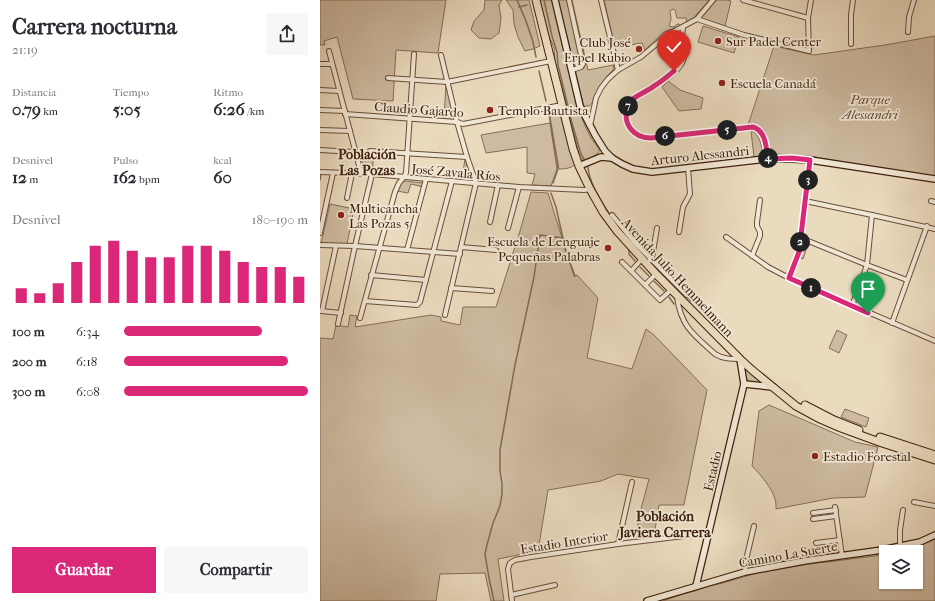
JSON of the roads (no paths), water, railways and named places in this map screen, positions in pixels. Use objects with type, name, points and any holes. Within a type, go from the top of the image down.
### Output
[{"type":"highway","name":"Avenida Julio Hemmelmann","points":[[536,0],[573,149],[590,189],[603,212],[617,230],[647,261],[656,274],[740,359],[796,406],[841,428],[935,460]]},
{"type":"highway","name":"Avenida Julio Hemmelmann","points":[[780,392],[813,410],[856,429],[935,455]]},
{"type":"street","name":"Arturo Alessandri","points":[[555,0],[580,106],[605,151],[612,158],[627,166],[646,172],[652,172],[768,159],[792,158],[935,180]]},
{"type":"street","points":[[569,0],[583,64],[581,67],[572,70]]},
{"type":"street","points":[[601,0],[618,70]]},
{"type":"street","points":[[590,126],[596,98],[608,79],[618,70],[640,57],[668,34],[697,19],[713,0]]},
{"type":"street","points":[[742,0],[808,18]]},
{"type":"street","points":[[697,19],[744,35],[809,52],[808,18],[811,0]]},
{"type":"street","points":[[851,44],[851,15],[853,0]]},
{"type":"street","points":[[908,32],[909,17],[914,0]]},
{"type":"street","points":[[683,27],[682,43],[684,53],[680,67],[656,85],[636,97],[629,105],[626,115],[630,128],[644,138],[755,128],[761,132],[763,136],[768,159]]},
{"type":"street","points":[[668,34],[682,43]]},
{"type":"street","points":[[329,51],[331,64],[361,173]]},
{"type":"street","points":[[360,318],[394,192],[404,177],[407,169],[414,54]]},
{"type":"street","points":[[441,55],[457,122],[476,183],[444,315]]},
{"type":"street","points":[[388,78],[447,82],[551,61]]},
{"type":"street","points":[[320,64],[331,64]]},
{"type":"street","points":[[320,90],[339,91]]},
{"type":"street","name":"Claudio Gajardo","points":[[320,110],[457,122],[464,124],[562,105]]},
{"type":"street","points":[[584,114],[593,109]]},
{"type":"street","points":[[320,130],[350,131]]},
{"type":"street","points":[[320,150],[355,152]]},
{"type":"street","points":[[370,151],[467,157]]},
{"type":"street","points":[[601,157],[605,151]]},
{"type":"street","name":"Arturo Alessandri","points":[[579,166],[601,157],[612,158]]},
{"type":"street","points":[[789,278],[799,252],[810,160]]},
{"type":"street","points":[[679,232],[684,206],[690,194],[688,168]]},
{"type":"street","name":"José Zavala Ríos","points":[[320,172],[361,173],[518,187],[590,189]]},
{"type":"street","points":[[320,232],[333,173]]},
{"type":"street","points":[[347,198],[352,173]]},
{"type":"street","points":[[338,324],[372,174]]},
{"type":"street","points":[[407,250],[426,179]]},
{"type":"street","points":[[365,301],[417,305],[420,302],[452,181]]},
{"type":"street","points":[[490,222],[498,185]]},
{"type":"street","points":[[508,228],[518,187]]},
{"type":"street","points":[[752,256],[760,236],[757,222],[760,200]]},
{"type":"street","points":[[805,201],[935,229]]},
{"type":"street","points":[[612,215],[647,261],[687,295]]},
{"type":"street","points":[[852,306],[867,265],[872,215]]},
{"type":"street","points":[[892,323],[926,226]]},
{"type":"street","points":[[631,270],[652,258],[658,228]]},
{"type":"street","points":[[726,237],[768,267],[789,278],[935,341]]},
{"type":"street","points":[[801,238],[907,280]]},
{"type":"street","points":[[320,245],[355,246],[460,254]]},
{"type":"street","points":[[336,246],[321,311],[340,313]]},
{"type":"street","points":[[461,247],[496,250]]},
{"type":"street","points":[[622,262],[660,300],[674,292],[681,315],[686,325],[691,332],[715,354],[722,357],[740,359]]},
{"type":"street","points":[[645,285],[656,274]]},
{"type":"street","points":[[371,275],[426,280]]},
{"type":"street","points":[[451,288],[492,291]]},
{"type":"street","name":"Estadio","points":[[696,586],[744,384],[740,359]]},
{"type":"street","points":[[744,384],[773,387]]},
{"type":"street","points":[[618,544],[632,482]]},
{"type":"street","points":[[914,502],[935,506]]},
{"type":"street","points":[[813,513],[836,509],[842,556]]},
{"type":"street","points":[[900,545],[900,530],[903,510]]},
{"type":"street","points":[[813,518],[836,516]]},
{"type":"street","points":[[745,572],[746,560],[754,526]]},
{"type":"street","name":"Estadio Interior","points":[[512,601],[508,569],[510,563],[515,560],[618,544],[708,533]]},
{"type":"street","name":"Camino La Suerte","points":[[905,545],[920,542],[935,535]]},
{"type":"street","points":[[816,542],[840,540]]},
{"type":"street","name":"Camino La Suerte","points":[[647,601],[745,572],[804,560],[842,556],[879,550]]},
{"type":"street","points":[[511,595],[555,585]]},
{"type":"waterway","points":[[517,0],[526,21],[536,57]]},
{"type":"waterway","points":[[544,0],[572,123],[581,154],[584,159]]},
{"type":"waterway","points":[[519,7],[527,5]]},
{"type":"waterway","points":[[539,71],[546,101]]},
{"type":"waterway","points":[[549,114],[558,169],[553,183]]},
{"type":"waterway","points":[[588,167],[593,186],[610,215]]},
{"type":"waterway","points":[[320,180],[321,174]]},
{"type":"waterway","points":[[551,193],[556,207],[566,252],[575,276]]},
{"type":"waterway","points":[[494,601],[485,554],[493,523],[500,506],[502,494],[500,450],[515,365],[534,277],[540,235],[563,238]]},
{"type":"waterway","points":[[629,250],[629,254],[635,261]]},
{"type":"waterway","points":[[640,267],[649,276]]},
{"type":"waterway","points":[[654,281],[664,291]]},
{"type":"waterway","points":[[685,295],[691,301]]},
{"type":"waterway","points":[[669,297],[674,304]]},
{"type":"place","name":"Sur Padel Center","points":[[718,41]]},
{"type":"place","name":"Club José Erpel Rubio","points":[[639,49]]},
{"type":"place","name":"Escuela Canadá","points":[[722,83]]},
{"type":"place","name":"Templo Bautista","points":[[490,110]]},
{"type":"place","name":"Multicancha Las Pozas 5","points":[[341,215]]},
{"type":"place","name":"Escuela de Lenguaje Pequeñas Palabras","points":[[608,248]]},
{"type":"place","name":"Estadio Forestal","points":[[815,456]]},
{"type":"district","name":"Población Las Pozas","points":[[367,162]]},
{"type":"district","name":"Población Javiera Carrera","points":[[665,524]]},
{"type":"park label","name":"Parque Alessandri","points":[[870,106]]}]
